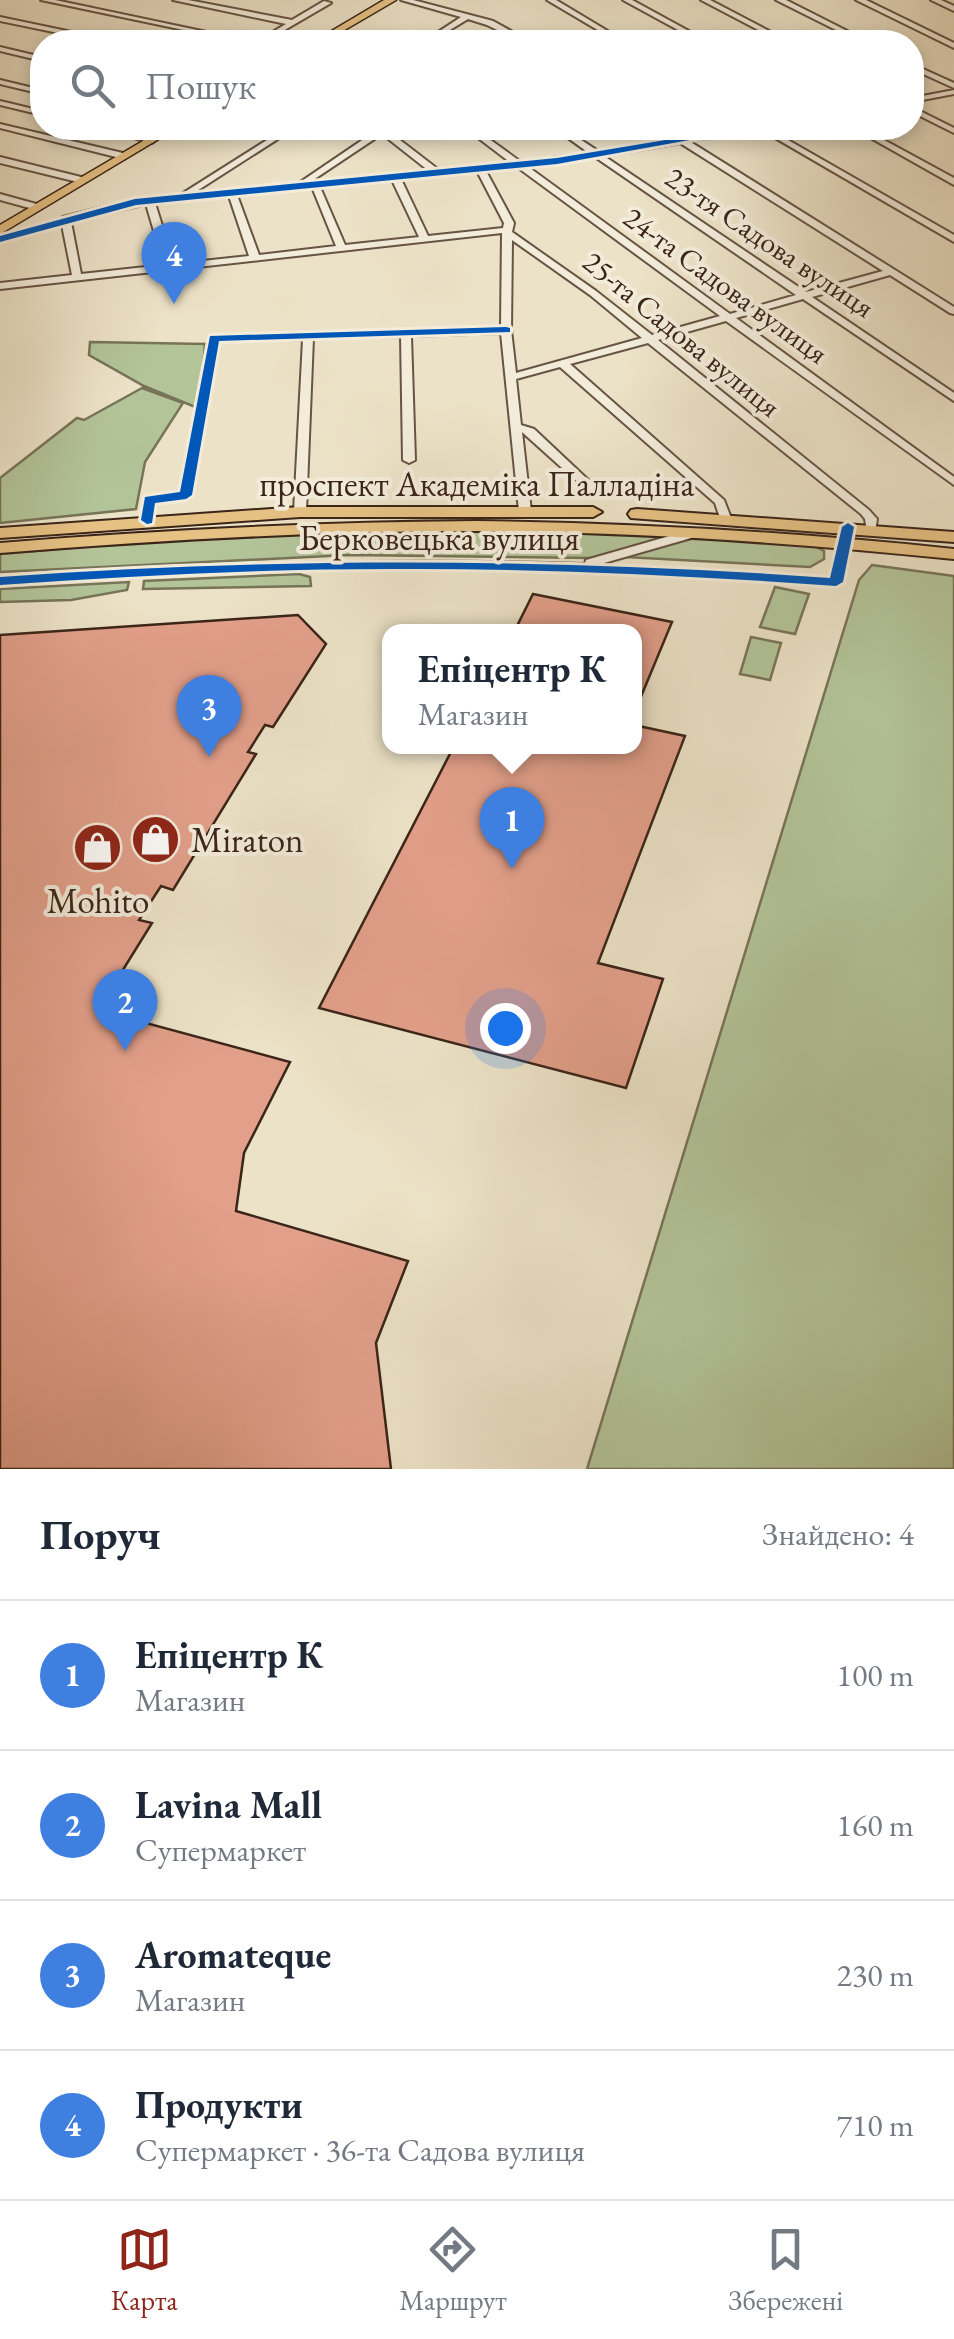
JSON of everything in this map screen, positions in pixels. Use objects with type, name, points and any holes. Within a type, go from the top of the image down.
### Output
[{"type":"highway","name":"проспект Академіка Палладіна","points":[[0,533],[300,512],[525,510],[725,518],[954,554]]},
{"type":"highway","name":"проспект Академіка Палладіна","points":[[0,548],[304,526],[522,525],[846,534],[871,528],[954,537]]},
{"type":"main road","points":[[339,30],[390,0]]},
{"type":"main road","points":[[0,230],[152,140]]},
{"type":"street","points":[[46,0],[192,30]]},
{"type":"street","points":[[177,0],[294,23]]},
{"type":"street","points":[[281,30],[327,3],[310,0]]},
{"type":"street","points":[[405,0],[466,17],[495,30]]},
{"type":"street","points":[[551,0],[602,30]]},
{"type":"street","points":[[627,0],[683,30]]},
{"type":"street","points":[[705,0],[763,30]]},
{"type":"street","points":[[780,0],[841,30]]},
{"type":"street","points":[[860,0],[921,30]]},
{"type":"street","points":[[934,0],[954,9]]},
{"type":"street","points":[[445,30],[466,17]]},
{"type":"street","points":[[0,19],[53,30]]},
{"type":"street","points":[[924,31],[954,46]]},
{"type":"street","points":[[0,49],[30,55]]},
{"type":"street","points":[[924,73],[954,89]]},
{"type":"street","points":[[0,82],[30,89]]},
{"type":"street","points":[[924,97],[954,89]]},
{"type":"street","points":[[0,103],[30,111]]},
{"type":"street","points":[[924,115],[954,131]]},
{"type":"street","points":[[0,126],[30,133]]},
{"type":"street","points":[[58,140],[124,156]]},
{"type":"street","points":[[180,198],[272,140]]},
{"type":"street","points":[[300,185],[368,140]]},
{"type":"street","points":[[397,140],[436,172]]},
{"type":"street","name":"24-та Садова вулиця","points":[[485,140],[954,482]]},
{"type":"street","name":"23-тя Садова вулиця","points":[[576,140],[954,398]]},
{"type":"street","points":[[0,239],[150,200],[519,164],[682,140],[954,312]]},
{"type":"street","points":[[783,140],[954,239]]},
{"type":"street","points":[[879,140],[954,182]]},
{"type":"street","points":[[0,160],[82,180]]},
{"type":"street","points":[[480,168],[506,216],[506,330],[525,510]]},
{"type":"street","points":[[395,176],[425,240]]},
{"type":"street","points":[[315,184],[342,249]]},
{"type":"street","points":[[232,192],[255,258]]},
{"type":"street","points":[[0,197],[37,206]]},
{"type":"street","points":[[150,200],[170,268]]},
{"type":"street","points":[[66,219],[77,278]]},
{"type":"street","points":[[0,286],[507,231]]},
{"type":"street","name":"25-та Садова вулиця","points":[[507,231],[865,512],[872,519],[871,528]]},
{"type":"street","points":[[513,377],[890,272]]},
{"type":"street","points":[[148,520],[149,500],[186,494],[214,338],[506,330]]},
{"type":"street","points":[[406,334],[409,460]]},
{"type":"street","points":[[300,512],[308,336]]},
{"type":"street","points":[[563,364],[720,502],[725,518]]},
{"type":"street","points":[[517,428],[530,431],[595,492]]},
{"type":"street","points":[[579,566],[700,531]]},
{"type":"street","name":"Берковецька вулиця","points":[[0,581],[330,564],[579,566],[836,582],[846,534]]},
{"type":"green space","points":[[90,342],[205,344],[200,409],[144,386],[89,355]]},
{"type":"green space","points":[[142,388],[183,403],[145,462],[136,509],[0,523],[0,478],[77,418],[84,420]]},
{"type":"green space","points":[[460,530],[677,534],[591,558],[349,555],[0,572],[0,554],[210,536]]},
{"type":"green space","points":[[698,537],[812,545],[824,551],[824,559],[810,567],[625,557]]},
{"type":"green space","points":[[872,565],[954,576],[954,1469],[587,1469],[859,580]]},
{"type":"green space","points":[[299,574],[310,577],[311,586],[143,589],[144,581]]},
{"type":"green space","points":[[129,582],[127,590],[71,600],[0,602],[0,589]]},
{"type":"green space","points":[[775,587],[809,594],[795,634],[760,627]]},
{"type":"green space","points":[[751,637],[781,643],[770,680],[740,674]]},
{"type":"building","points":[[533,594],[672,622],[642,694],[642,624],[518,624]]},
{"type":"building","points":[[298,615],[326,644],[273,727],[265,725],[248,752],[256,754],[173,890],[161,886],[139,920],[152,923],[98,1010],[290,1062],[244,1153],[236,1211],[408,1261],[376,1343],[391,1469],[0,1469],[0,635]]},
{"type":"building","points":[[642,727],[685,736],[598,963],[663,979],[626,1088],[319,1008],[450,754],[642,754]]},
{"type":"cycle path","points":[[0,239],[135,202],[557,161],[680,140]]},
{"type":"cycle path","points":[[147,520],[149,500],[186,495],[214,338],[506,330]]},
{"type":"cycle path","points":[[0,581],[209,568],[418,565],[627,569],[836,582],[848,527]]},
{"type":"place","name":"Продукти","points":[[174,304]]},
{"type":"place","name":"Aromateque","points":[[209,757]]},
{"type":"place","name":"Miraton","points":[[156,839]]},
{"type":"place","name":"Mohito","points":[[98,848]]},
{"type":"place","name":"Епіцентр К","points":[[512,869]]},
{"type":"place","name":"Lavina Mall","points":[[125,1051]]}]
